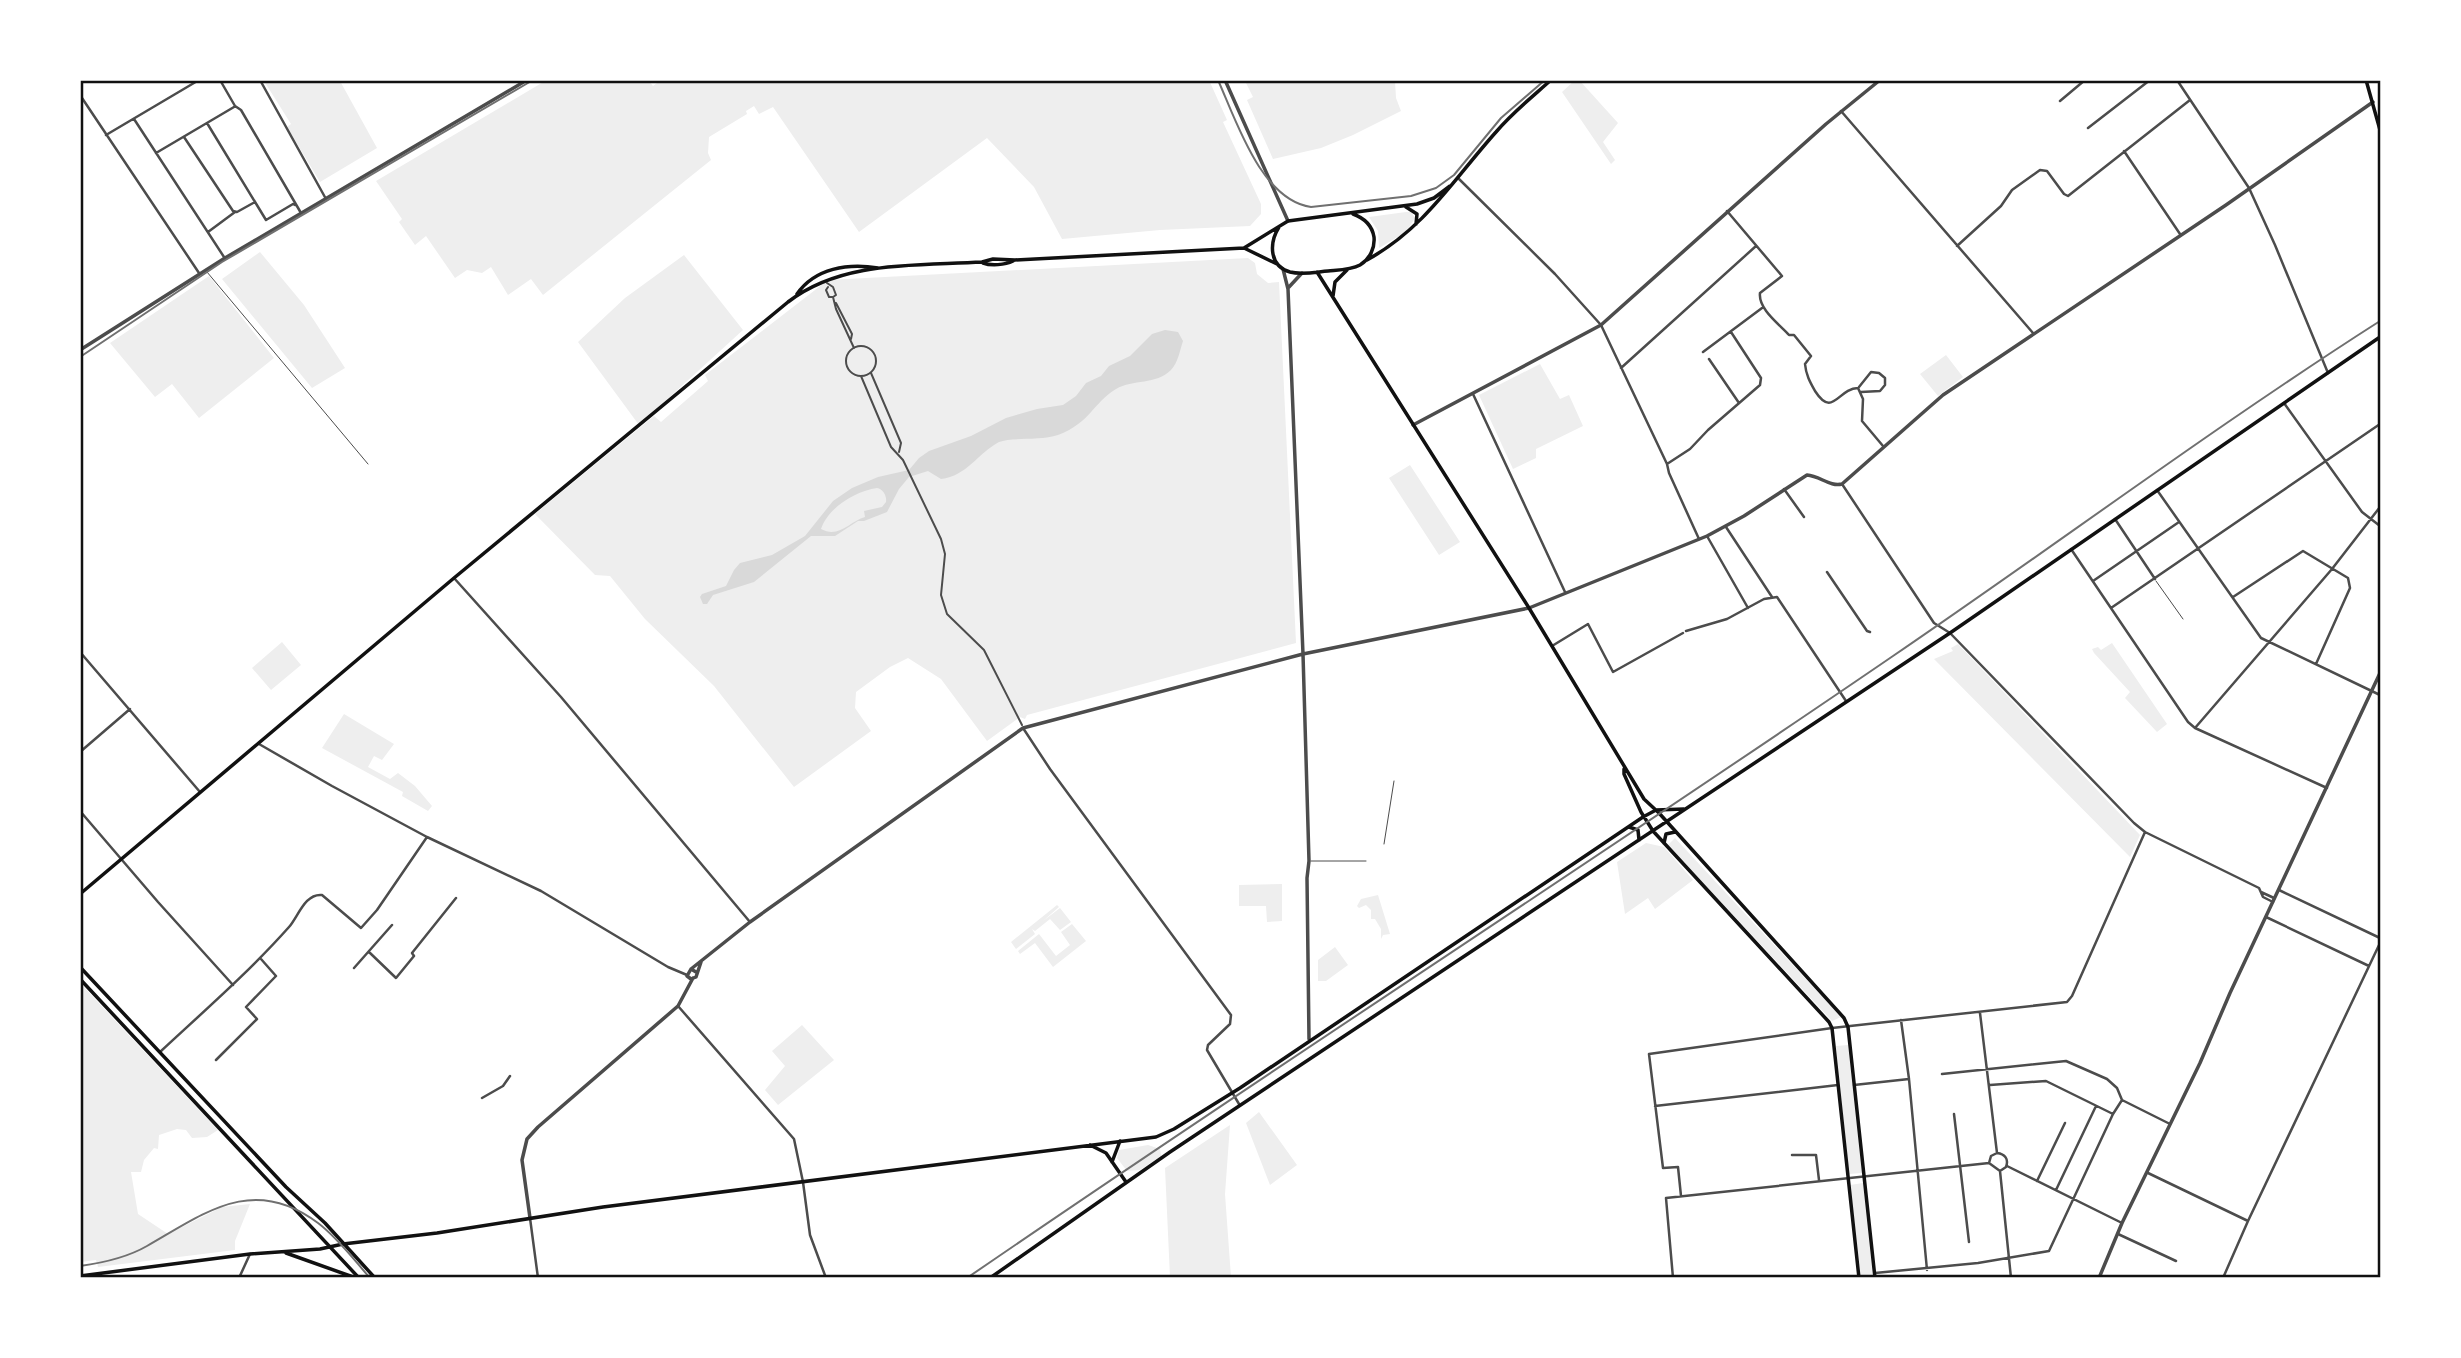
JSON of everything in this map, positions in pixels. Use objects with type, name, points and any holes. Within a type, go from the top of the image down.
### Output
[{"type":"main road","points":[[80,894],[454,578],[795,296],[828,278],[880,268],[982,262],[987,265],[1008,264],[1015,260],[1244,248],[1290,272],[1349,269],[1390,247],[1412,229],[1435,206],[1513,113],[1551,80]]},
{"type":"main road","points":[[2366,80],[2381,130]]},
{"type":"main road","points":[[1244,248],[1288,221],[1425,202],[1450,186]]},
{"type":"main road","points":[[1404,206],[1418,216],[1412,229]]},
{"type":"main road","points":[[1351,214],[1361,217],[1372,229],[1374,246],[1367,260]]},
{"type":"main road","points":[[1280,225],[1272,244],[1273,257],[1280,266]]},
{"type":"main road","points":[[1333,298],[1337,280],[1349,269]]},
{"type":"main road","points":[[1317,272],[1529,608],[1644,799],[1842,1016],[1848,1027],[1875,1275]]},
{"type":"main road","points":[[990,1278],[1126,1182],[1562,889],[1638,842],[1950,633],[2381,337]]},
{"type":"main road","points":[[1624,769],[1643,817],[1653,831],[1832,1028],[1859,1278]]},
{"type":"main road","points":[[80,1276],[250,1254],[331,1247],[603,1207],[1156,1137],[1174,1129],[1231,1093],[1643,817],[1656,810],[1684,809]]},
{"type":"main road","points":[[1629,827],[1638,830],[1638,842]]},
{"type":"main road","points":[[1664,843],[1666,834],[1676,833]]},
{"type":"main road","points":[[80,967],[375,1278]]},
{"type":"main road","points":[[80,979],[358,1278]]},
{"type":"main road","points":[[1112,1162],[1117,1145],[1122,1140]]},
{"type":"main road","points":[[1088,1145],[1100,1149],[1126,1182]]},
{"type":"main road","points":[[284,1252],[358,1278]]},
{"type":"street","points":[[106,135],[199,80]]},
{"type":"street","points":[[220,80],[235,106],[242,110],[301,213]]},
{"type":"street","points":[[260,80],[326,199]]},
{"type":"street","points":[[80,350],[225,258],[527,80]]},
{"type":"street","points":[[1225,80],[1288,221]]},
{"type":"street","points":[[1413,425],[1601,325],[1727,211],[1880,80]]},
{"type":"street","points":[[2060,101],[2085,80]]},
{"type":"street","points":[[2088,128],[2150,80]]},
{"type":"street","points":[[2177,80],[2249,188],[2276,245],[2328,373]]},
{"type":"street","points":[[80,95],[200,274]]},
{"type":"street","points":[[1957,246],[2001,206],[2012,190],[2040,170],[2047,171],[2064,194],[2068,195],[2190,100]]},
{"type":"street","points":[[1840,485],[1943,395],[2373,103]]},
{"type":"street","points":[[156,153],[235,106]]},
{"type":"street","points":[[1841,111],[2033,333]]},
{"type":"street","points":[[134,119],[225,258]]},
{"type":"street","points":[[207,123],[266,220],[293,204],[297,205]]},
{"type":"street","points":[[184,136],[234,212]]},
{"type":"street","points":[[2124,151],[2180,234]]},
{"type":"street","points":[[1457,177],[1555,274],[1601,325],[1667,464],[1699,539]]},
{"type":"street","points":[[208,232],[234,212],[255,202]]},
{"type":"street","points":[[1727,211],[1782,276],[1760,293],[1759,299],[1763,307],[1789,335],[1794,335],[1811,356],[1805,364],[1808,380],[1822,401],[1832,401],[1851,388],[1860,390],[1880,391],[1885,385],[1884,376],[1871,372],[1860,390],[1861,421],[1883,446]]},
{"type":"street","points":[[1621,368],[1756,246]]},
{"type":"street","points":[[1280,266],[1288,289],[1303,654],[1309,861],[1309,1040]]},
{"type":"street","points":[[1288,289],[1302,273]]},
{"type":"street","points":[[828,285],[833,287],[839,318],[854,348]]},
{"type":"street","points":[[1703,352],[1763,307]]},
{"type":"street","points":[[1667,464],[1690,449],[1762,381],[1731,332]]},
{"type":"street","points":[[862,346],[872,351],[876,361],[871,372],[861,376],[851,372],[846,363],[848,354],[854,348],[862,346]]},
{"type":"street","points":[[1709,359],[1738,403]]},
{"type":"street","points":[[871,372],[901,443],[899,453]]},
{"type":"street","points":[[861,376],[891,447],[903,460],[931,515],[944,548],[941,587],[944,609],[952,621],[984,650],[1042,758],[1231,1015],[1230,1024],[1207,1048],[1241,1106]]},
{"type":"street","points":[[1473,394],[1565,592]]},
{"type":"street","points":[[2284,403],[2362,512],[2381,526]]},
{"type":"street","points":[[2111,608],[2381,424]]},
{"type":"street","points":[[538,1278],[522,1160],[527,1139],[678,1006],[689,985],[689,974],[702,960],[750,922],[1023,726],[1303,654],[1529,608],[1726,527],[1807,475],[1840,485],[1934,623],[1950,633],[2145,832],[2259,888],[2263,897],[2274,900]]},
{"type":"street","points":[[1784,489],[1804,517]]},
{"type":"street","points":[[2157,490],[2262,638],[2381,695]]},
{"type":"street","points":[[2195,728],[2333,569],[2381,507]]},
{"type":"street","points":[[2115,519],[2155,579]]},
{"type":"street","points":[[2093,581],[2180,521]]},
{"type":"street","points":[[1726,527],[1772,597]]},
{"type":"street","points":[[1707,536],[1748,608]]},
{"type":"street","points":[[2071,549],[2188,722],[2195,728],[2327,788]]},
{"type":"street","points":[[2232,597],[2303,551],[2348,578],[2350,588],[2316,664]]},
{"type":"street","points":[[1827,572],[1870,632]]},
{"type":"street","points":[[454,578],[561,697],[750,922]]},
{"type":"street","points":[[1552,646],[1588,624],[1613,672],[1685,632],[1727,619],[1777,597],[1846,701]]},
{"type":"street","points":[[80,652],[200,792]]},
{"type":"street","points":[[2099,1278],[2122,1223],[2148,1173],[2381,673]]},
{"type":"street","points":[[80,752],[130,709]]},
{"type":"street","points":[[259,744],[428,837],[541,891],[682,973],[696,972],[702,960]]},
{"type":"street","points":[[80,811],[233,985]]},
{"type":"street","points":[[1681,1196],[1678,1167],[1663,1168],[1649,1054],[1832,1028],[2062,1004],[2073,996],[2145,832]]},
{"type":"street","points":[[160,1052],[261,959],[297,919],[304,905],[317,894],[322,895],[360,928],[377,910],[428,837]]},
{"type":"street","points":[[2223,1278],[2381,941],[2278,890]]},
{"type":"street","points":[[369,952],[397,978],[414,956],[412,953],[456,898]]},
{"type":"street","points":[[2266,917],[2369,966]]},
{"type":"street","points":[[354,968],[392,925]]},
{"type":"street","points":[[216,1060],[257,1019],[246,1007],[276,976],[261,959]]},
{"type":"street","points":[[678,1006],[794,1139],[810,1235],[826,1278]]},
{"type":"street","points":[[1980,1012],[1997,1153]]},
{"type":"street","points":[[1901,1020],[1927,1269]]},
{"type":"street","points":[[1942,1074],[2066,1061],[2107,1079],[2117,1087],[2122,1100],[2170,1124]]},
{"type":"street","points":[[482,1098],[503,1086],[510,1076]]},
{"type":"street","points":[[1854,1085],[1909,1079]]},
{"type":"street","points":[[1990,1085],[2046,1081],[2113,1114]]},
{"type":"street","points":[[1656,1106],[1838,1085]]},
{"type":"street","points":[[1875,1275],[2049,1251],[2122,1100]]},
{"type":"street","points":[[2056,1190],[2096,1105]]},
{"type":"street","points":[[1954,1114],[1969,1242]]},
{"type":"street","points":[[2037,1181],[2065,1123]]},
{"type":"street","points":[[1989,1163],[1991,1156],[1997,1153],[2005,1155],[2007,1166]]},
{"type":"street","points":[[1792,1155],[1816,1155],[1820,1181]]},
{"type":"street","points":[[1673,1278],[1666,1198],[1989,1163],[2000,1171],[2011,1278]]},
{"type":"street","points":[[2007,1166],[2122,1223]]},
{"type":"street","points":[[2000,1171],[2007,1166]]},
{"type":"street","points":[[2148,1173],[2248,1221]]},
{"type":"street","points":[[2118,1234],[2176,1261]]},
{"type":"street","points":[[239,1278],[250,1254]]},
{"type":"lane","points":[[206,270],[368,464]]},
{"type":"lane","points":[[2155,579],[2183,619]]},
{"type":"lane","points":[[1384,844],[1394,780]]},
{"type":"lane","points":[[1309,861],[1366,861]]},
{"type":"shaded area","points":[[661,80],[1209,80],[1227,120],[1223,122],[1261,204],[1261,214],[1250,226],[1160,230],[1062,239],[1034,187],[987,138],[859,232],[773,107],[759,114],[754,106],[746,111],[747,114],[709,137],[708,153],[711,160],[543,295],[531,279],[508,295],[491,267],[482,273],[467,270],[455,278],[426,236],[415,245],[399,222],[402,219],[376,181],[545,81],[649,81],[653,86]]},
{"type":"shaded area","points":[[1575,80],[1580,81],[1618,123],[1603,142],[1615,160],[1611,164],[1562,92]]},
{"type":"shaded area","points":[[264,81],[340,81],[377,148],[320,182],[287,127],[291,124]]},
{"type":"shaded area","points":[[1245,81],[1395,81],[1396,98],[1401,111],[1321,148],[1273,159],[1247,100],[1253,97]]},
{"type":"shaded area","points":[[1411,212],[1415,218],[1406,232],[1379,248],[1378,231],[1369,217]]},
{"type":"shaded area","points":[[260,252],[304,305],[345,368],[312,388],[222,279]]},
{"type":"shaded area","points":[[684,255],[743,330],[639,425],[578,342],[625,298]]},
{"type":"shaded area","points":[[1248,258],[1255,263],[1257,274],[1268,283],[1279,282],[1296,643],[1027,715],[1025,719],[1020,717],[987,741],[941,679],[908,658],[890,667],[856,692],[855,708],[871,731],[794,787],[714,686],[645,619],[610,576],[595,575],[535,514],[654,416],[661,422],[708,381],[705,375],[828,280]]},
{"type":"shaded area","points":[[209,276],[274,358],[199,418],[172,384],[155,397],[110,343]]},
{"type":"shaded area","points":[[1165,330],[1178,332],[1183,341],[1175,364],[1165,375],[1116,389],[1077,425],[1058,435],[999,442],[958,474],[950,477],[941,479],[928,471],[909,477],[887,512],[858,521],[835,536],[811,536],[754,582],[713,595],[707,604],[703,604],[700,597],[702,594],[726,586],[740,563],[772,555],[805,536],[833,501],[852,488],[878,477],[909,470],[929,451],[971,436],[1006,418],[1063,405],[1076,396],[1086,383],[1101,376],[1109,366],[1130,356],[1152,334]],"holes":[[[877,488],[883,491],[886,497],[882,507],[864,511],[865,517],[839,531],[827,532],[821,529],[830,514],[843,502]]]},
{"type":"shaded area","points":[[1946,355],[1963,377],[1938,396],[1920,374]]},
{"type":"shaded area","points":[[1540,364],[1560,399],[1569,395],[1583,426],[1536,449],[1536,458],[1513,469],[1479,395]]},
{"type":"shaded area","points":[[1410,465],[1460,542],[1439,555],[1389,478]]},
{"type":"shaded area","points":[[282,642],[301,665],[271,690],[252,668]]},
{"type":"shaded area","points":[[2112,643],[2167,724],[2157,732],[2125,698],[2130,692],[2092,649],[2098,647],[2101,650]]},
{"type":"shaded area","points":[[1958,644],[2140,835],[2130,857],[1934,659],[1953,651],[1951,648]]},
{"type":"shaded area","points":[[344,714],[394,744],[382,760],[374,756],[368,767],[390,779],[398,773],[415,786],[432,806],[428,811],[402,796],[403,792],[322,748]]},
{"type":"shaded area","points":[[1675,838],[1841,1017],[1832,1021],[1668,845]]},
{"type":"shaded area","points":[[1646,843],[1664,847],[1693,880],[1655,909],[1648,898],[1625,914],[1617,862]]},
{"type":"shaded area","points":[[1282,884],[1282,921],[1267,922],[1266,906],[1239,906],[1239,885]]},
{"type":"shaded area","points":[[1378,895],[1390,934],[1383,935],[1381,939],[1381,929],[1375,919],[1371,919],[1371,910],[1366,905],[1359,908],[1357,906],[1361,899]]},
{"type":"shaded area","points":[[1057,905],[1059,907],[1043,921],[1060,908],[1071,922],[1060,930],[1050,919],[1035,931],[1032,929],[1035,934],[1016,949],[1011,942]]},
{"type":"shaded area","points":[[1072,924],[1086,941],[1053,967],[1035,943],[1020,954],[1018,951],[1039,934],[1056,956],[1070,945],[1061,932]]},
{"type":"shaded area","points":[[1335,947],[1348,965],[1326,981],[1318,981],[1318,960]]},
{"type":"shaded area","points":[[81,984],[218,1130],[207,1137],[192,1138],[186,1130],[177,1129],[159,1135],[158,1149],[154,1148],[144,1160],[141,1172],[131,1172],[138,1214],[168,1234],[222,1207],[250,1204],[235,1241],[235,1250],[98,1267],[96,1260],[81,1262]]},
{"type":"shaded area","points":[[802,1025],[834,1060],[778,1105],[765,1090],[785,1066],[772,1051]]},
{"type":"shaded area","points":[[1848,1045],[1862,1173],[1849,1174],[1836,1046]]},
{"type":"shaded area","points":[[1259,1112],[1297,1165],[1270,1185],[1246,1123]]},
{"type":"shaded area","points":[[1230,1125],[1225,1194],[1231,1277],[1170,1277],[1165,1168]]},
{"type":"shaded area","points":[[1148,1145],[1160,1149],[1161,1156],[1140,1170],[1127,1171],[1117,1158],[1119,1150]]},
{"type":"shaded area","points":[[1863,1183],[1873,1277],[1861,1277],[1850,1185]]},
{"type":"tram line","points":[[80,357],[222,262],[533,80]]},
{"type":"tram line","points":[[1218,80],[1242,136],[1264,174],[1278,190],[1293,201],[1311,207],[1411,196],[1436,188],[1454,175],[1501,118],[1545,80]]},
{"type":"tram line","points":[[967,1278],[1778,734],[2257,402],[2380,321]]},
{"type":"tram line","points":[[80,1266],[132,1253],[209,1211],[251,1200],[272,1201],[294,1209],[318,1223],[339,1242],[370,1278]]}]
